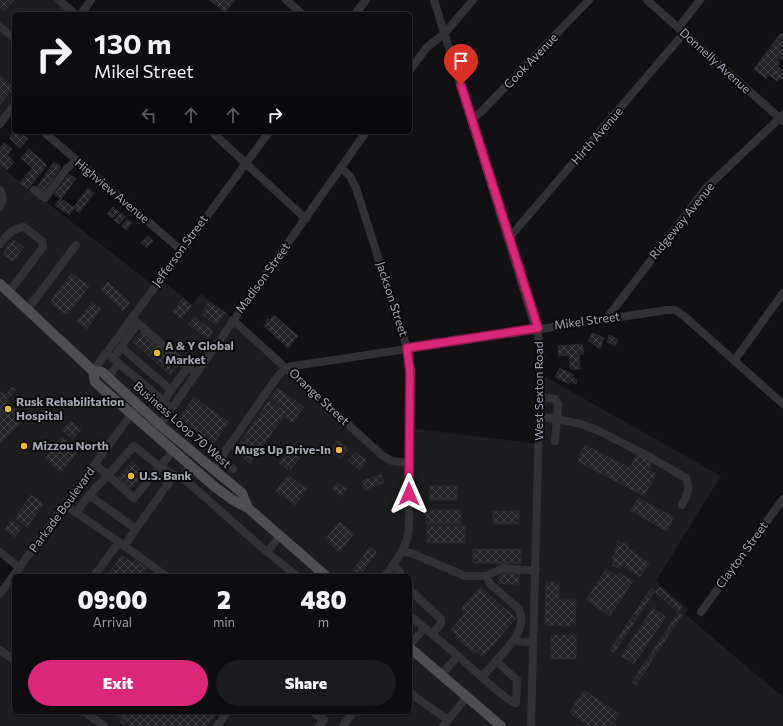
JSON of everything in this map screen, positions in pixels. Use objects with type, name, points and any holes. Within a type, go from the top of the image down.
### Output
[{"type":"main road","name":"Business Loop 70 West","points":[[0,284],[93,371],[102,372],[138,406],[242,494],[248,508]]},
{"type":"main road","name":"Business Loop 70 West","points":[[93,371],[95,382],[131,414],[227,496],[248,508],[323,574]]},
{"type":"main road","points":[[412,650],[501,726]]},
{"type":"street","points":[[59,0],[73,12]]},
{"type":"street","points":[[82,12],[91,0]]},
{"type":"street","points":[[286,0],[300,12]]},
{"type":"street","points":[[357,12],[366,0]]},
{"type":"street","name":"West Sexton Road","points":[[434,0],[538,328],[542,346],[531,726]]},
{"type":"street","points":[[412,67],[427,47],[444,34],[473,0]]},
{"type":"street","name":"Cook Avenue","points":[[471,120],[482,111],[589,0]]},
{"type":"street","name":"Donnelly Avenue","points":[[647,0],[782,118]]},
{"type":"street","name":"Hirth Avenue","points":[[509,238],[681,31],[700,0]]},
{"type":"street","points":[[0,27],[12,36]]},
{"type":"street","points":[[0,124],[12,108]]},
{"type":"street","name":"Ridgeway Avenue","points":[[607,318],[706,188],[782,118]]},
{"type":"street","name":"Highview Avenue","points":[[46,134],[181,250]]},
{"type":"street","points":[[214,134],[306,219]]},
{"type":"street","name":"Jefferson Street","points":[[93,371],[113,358],[181,250],[267,134]]},
{"type":"street","name":"Madison Street","points":[[160,425],[365,134]]},
{"type":"street","points":[[34,190],[45,198],[67,168],[77,161]]},
{"type":"street","name":"Jackson Street","points":[[341,168],[350,176],[356,188],[407,348],[410,371],[409,463],[411,530],[402,552],[386,574]]},
{"type":"street","points":[[0,190],[3,196],[3,203],[0,207]]},
{"type":"street","points":[[0,244],[9,233],[17,228],[24,227],[42,241],[42,246],[8,292]]},
{"type":"street","points":[[27,310],[76,245]]},
{"type":"street","points":[[734,361],[783,293]]},
{"type":"street","name":"Mikel Street","points":[[287,367],[538,328],[675,310],[684,316],[783,404]]},
{"type":"street","name":"Orange Street","points":[[233,320],[287,367],[383,456],[392,462],[409,463]]},
{"type":"street","points":[[108,377],[113,358],[122,347],[135,321],[196,374]]},
{"type":"street","points":[[122,347],[171,390]]},
{"type":"street","points":[[113,358],[172,409]]},
{"type":"street","points":[[164,401],[188,367]]},
{"type":"street","points":[[212,470],[278,376],[287,367]]},
{"type":"street","points":[[540,397],[557,401],[555,441]]},
{"type":"street","name":"Parkade Boulevard","points":[[15,574],[138,406]]},
{"type":"street","points":[[540,417],[557,418],[597,430],[682,475],[689,486],[687,496],[682,505]]},
{"type":"street","points":[[76,513],[89,495],[134,446],[160,467],[178,476],[294,574]]},
{"type":"street","points":[[95,465],[108,474],[134,498],[173,451]]},
{"type":"street","points":[[220,459],[233,469]]},
{"type":"street","points":[[96,574],[136,529],[178,476],[191,466]]},
{"type":"street","points":[[89,495],[136,529]]},
{"type":"street","name":"Clayton Street","points":[[701,612],[783,499]]},
{"type":"street","points":[[66,506],[163,574]]},
{"type":"street","points":[[267,552],[280,536]]},
{"type":"street","points":[[0,552],[20,568]]},
{"type":"street","points":[[402,552],[411,553],[462,576],[486,576],[503,568],[536,571]]},
{"type":"street","points":[[393,565],[400,572],[400,574]]},
{"type":"street","points":[[482,677],[513,642],[520,628],[520,611],[490,584],[486,576]]},
{"type":"street","name":"Parkade Boulevard","points":[[0,594],[12,578]]},
{"type":"street","points":[[412,592],[441,619],[441,624],[432,634]]},
{"type":"street","points":[[412,618],[513,703],[516,703],[517,680],[496,661]]},
{"type":"street","points":[[412,642],[425,628]]},
{"type":"street","points":[[513,642],[533,643]]},
{"type":"street","points":[[0,650],[12,659]]},
{"type":"street","points":[[441,675],[458,656]]},
{"type":"street","points":[[412,694],[446,723],[466,697]]},
{"type":"street","points":[[87,714],[104,726]]},
{"type":"street","points":[[217,726],[226,714]]},
{"type":"street","points":[[315,714],[322,723]]},
{"type":"street","points":[[343,726],[350,714]]},
{"type":"shaded area","points":[[0,0],[57,0],[71,12],[12,12],[12,113],[0,130]]},
{"type":"shaded area","points":[[0,166],[153,285],[159,277],[192,305],[201,294],[230,316],[383,456],[409,463],[409,428],[538,444],[542,375],[721,476],[656,581],[688,609],[685,614],[783,697],[783,726],[0,726],[0,593],[12,577],[12,714],[412,714],[412,574],[14,574],[19,568],[0,553]]},
{"type":"building","points":[[0,0],[14,0],[5,11],[0,7]]},
{"type":"building","points":[[209,0],[235,0],[225,12]]},
{"type":"building","points":[[781,33],[783,35],[783,60],[779,58],[777,61],[780,63],[778,66],[783,71],[783,78],[782,80],[779,78],[777,81],[769,75],[766,79],[754,69]]},
{"type":"building","points":[[0,75],[12,86],[12,90],[0,105]]},
{"type":"building","points":[[12,134],[22,134],[28,139],[20,148],[9,138]]},
{"type":"building","points":[[4,143],[12,149],[7,155],[14,162],[7,170],[0,165],[0,148]]},
{"type":"building","points":[[29,149],[47,165],[28,189],[20,183],[32,168],[21,158]]},
{"type":"building","points":[[54,162],[61,167],[44,192],[37,187]]},
{"type":"building","points":[[69,174],[76,179],[61,199],[54,194]]},
{"type":"building","points":[[88,188],[94,193],[79,213],[73,208]]},
{"type":"building","points":[[60,198],[74,208],[69,215],[55,205]]},
{"type":"building","points":[[113,207],[119,212],[113,218],[107,214]]},
{"type":"building","points":[[120,213],[126,217],[119,224],[114,220]]},
{"type":"building","points":[[127,219],[132,223],[126,230],[122,226]]},
{"type":"building","points":[[148,236],[153,241],[147,248],[141,243]]},
{"type":"building","points":[[14,240],[24,247],[13,262],[3,254],[9,243],[11,244]]},
{"type":"building","points":[[72,273],[89,286],[69,313],[65,314],[52,304],[51,300]]},
{"type":"building","points":[[108,282],[130,303],[123,311],[101,290]]},
{"type":"building","points":[[183,298],[192,306],[187,312],[178,304]]},
{"type":"building","points":[[92,302],[101,308],[87,329],[77,322]]},
{"type":"building","points":[[208,303],[211,303],[226,313],[216,325],[202,315]]},
{"type":"building","points":[[178,305],[186,312],[181,319],[172,311]]},
{"type":"building","points":[[274,315],[298,336],[288,348],[264,326],[268,318],[270,320]]},
{"type":"building","points":[[195,317],[213,331],[208,339],[188,324]]},
{"type":"building","points":[[143,331],[179,364],[170,375],[133,342]]},
{"type":"building","points":[[592,333],[604,338],[600,349],[589,341]]},
{"type":"building","points":[[609,335],[618,339],[615,346],[607,342]]},
{"type":"building","points":[[582,344],[584,351],[583,354],[579,354],[580,369],[572,369],[570,368],[569,355],[559,356],[558,346]]},
{"type":"building","points":[[560,368],[574,375],[572,377],[577,380],[576,384],[570,381],[569,384],[555,377]]},
{"type":"building","name":"Rusk Rehabilitation Hospital","points":[[12,387],[16,390],[6,400],[25,418],[0,444],[0,391],[5,395]]},
{"type":"building","points":[[277,388],[304,407],[292,423],[285,417],[289,412],[270,398]]},
{"type":"building","points":[[194,397],[229,422],[214,443],[179,419]]},
{"type":"building","points":[[269,400],[287,412],[250,463],[234,451]]},
{"type":"building","points":[[71,421],[81,430],[72,440],[62,430]]},
{"type":"building","points":[[61,437],[79,449],[61,473],[45,459]]},
{"type":"building","name":"Mugs Up Drive-In","points":[[338,440],[349,449],[340,459],[330,450]]},
{"type":"building","points":[[293,444],[304,452],[290,471],[279,463]]},
{"type":"building","points":[[585,445],[630,468],[637,454],[652,462],[648,470],[656,474],[644,496],[577,461]]},
{"type":"building","points":[[355,452],[367,460],[360,470],[348,461]]},
{"type":"building","name":"U.S. Bank","points":[[132,462],[145,473],[131,489],[118,478]]},
{"type":"building","points":[[381,474],[384,483],[365,490],[362,481]]},
{"type":"building","points":[[288,475],[307,489],[295,505],[276,491]]},
{"type":"building","points":[[337,482],[347,489],[341,497],[332,489]]},
{"type":"building","points":[[430,486],[457,486],[457,500],[430,500]]},
{"type":"building","points":[[31,495],[41,501],[43,505],[27,527],[15,518]]},
{"type":"building","points":[[638,498],[674,517],[667,531],[631,511]]},
{"type":"building","points":[[426,510],[461,510],[461,524],[426,524]]},
{"type":"building","points":[[493,511],[519,511],[519,524],[493,524]]},
{"type":"building","points":[[11,519],[22,527],[15,537],[5,530]]},
{"type":"building","points":[[340,522],[354,534],[339,552],[325,539]]},
{"type":"building","points":[[427,526],[465,526],[465,543],[427,543]]},
{"type":"building","points":[[618,541],[629,545],[628,548],[649,563],[640,577],[622,565],[620,568],[612,566],[614,560],[612,558]]},
{"type":"building","points":[[370,547],[377,552],[361,574],[353,570]]},
{"type":"building","points":[[473,549],[521,549],[521,564],[473,563]]},
{"type":"building","points":[[122,555],[133,563],[135,560],[146,568],[144,571],[148,574],[108,574]]},
{"type":"building","points":[[606,569],[617,576],[620,573],[633,581],[610,616],[586,600]]},
{"type":"building","points":[[499,571],[519,571],[519,584],[499,584]]},
{"type":"building","points":[[546,582],[559,582],[559,600],[576,600],[575,626],[545,625]]},
{"type":"building","points":[[480,587],[516,618],[483,657],[476,651],[475,654],[455,637],[457,635],[451,630],[465,613],[461,609]]},
{"type":"building","points":[[660,587],[682,607],[678,612],[655,592]]},
{"type":"building","points":[[651,588],[655,591],[614,653],[610,650]]},
{"type":"building","points":[[653,608],[666,617],[634,664],[621,656]]},
{"type":"building","points":[[678,612],[682,615],[636,685],[632,682]]},
{"type":"building","points":[[551,635],[576,635],[576,659],[551,659]]},
{"type":"building","points":[[584,690],[619,714],[611,726],[589,726],[569,713]]},
{"type":"building","points":[[114,714],[216,714],[207,726],[131,726],[126,722],[124,725],[120,722],[122,719]]},
{"type":"place","name":"A & Y Global Market","points":[[157,353]]},
{"type":"place","name":"Rusk Rehabilitation Hospital","points":[[8,409]]},
{"type":"place","name":"Mizzou North","points":[[24,446]]},
{"type":"place","name":"Mugs Up Drive-In","points":[[339,450]]},
{"type":"place","name":"U.S. Bank","points":[[131,476]]},
{"type":"route","points":[[409,494],[410,371],[407,348],[538,328],[461,85]]}]
